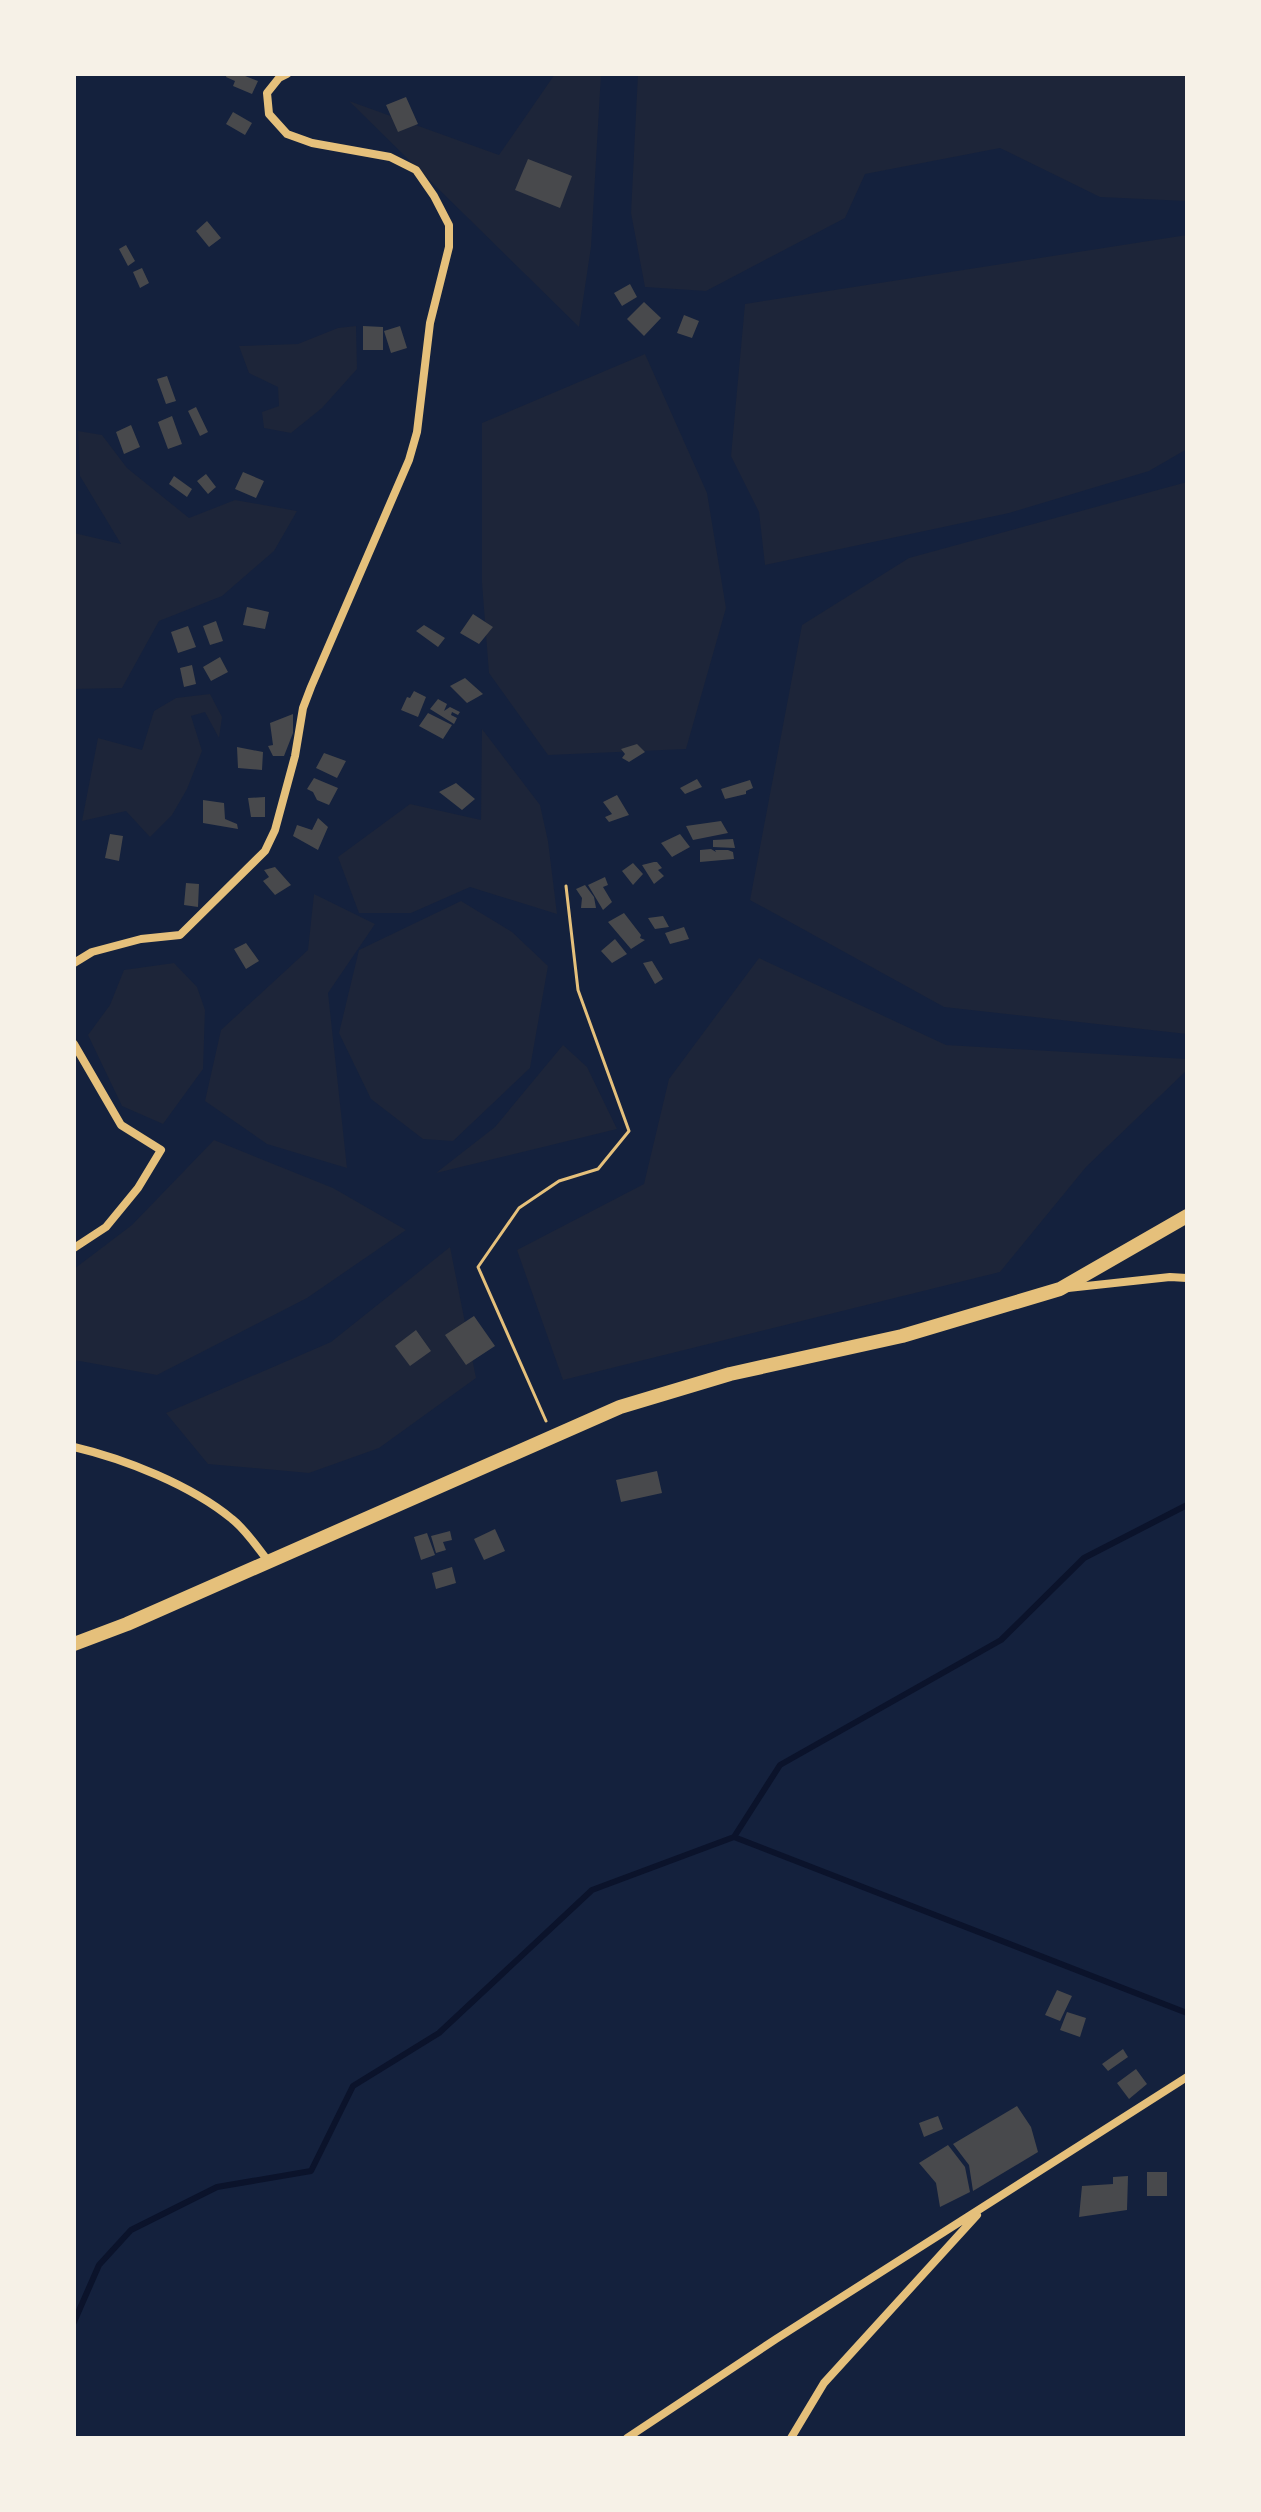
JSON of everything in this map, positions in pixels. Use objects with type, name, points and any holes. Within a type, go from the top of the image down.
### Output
[{"type":"main road","points":[[74,1644],[127,1624],[620,1407],[730,1374],[902,1336],[1060,1289],[1187,1216]]},
{"type":"street","points":[[74,963],[92,952],[141,939],[180,935],[265,851],[275,830],[307,697],[409,460],[417,432],[430,323],[449,247],[449,225],[416,170],[390,157],[312,143],[287,134],[269,114],[267,93],[279,78],[287,74]]},
{"type":"street","points":[[74,1044],[121,1125],[161,1150],[138,1188],[106,1227],[74,1248]]},
{"type":"street","points":[[1060,1289],[1170,1277],[1187,1278]]},
{"type":"street","points":[[74,1447],[166,1480],[206,1500],[234,1520],[268,1561]]},
{"type":"street","points":[[627,2438],[1187,2077]]},
{"type":"street","points":[[791,2438],[824,2383],[986,2205]]},
{"type":"path","points":[[552,1435],[478,1267],[519,1208],[559,1181],[598,1169],[629,1131],[578,990],[566,886]]},
{"type":"shaded area","points":[[555,74],[601,74],[591,247],[579,327],[349,101],[499,155]]},
{"type":"shaded area","points":[[638,74],[1187,74],[1187,201],[1100,197],[1000,148],[865,174],[845,218],[706,291],[645,287],[631,213]]},
{"type":"shaded area","points":[[1187,235],[1187,449],[1149,471],[1009,513],[765,565],[759,512],[731,456],[745,304]]},
{"type":"shaded area","points":[[356,326],[357,369],[322,408],[291,433],[264,428],[262,412],[279,406],[278,387],[249,373],[239,346],[298,344],[338,328]]},
{"type":"shaded area","points":[[645,354],[707,493],[726,608],[686,749],[548,755],[489,673],[482,583],[482,423]]},
{"type":"shaded area","points":[[78,431],[102,435],[127,468],[189,518],[235,500],[297,511],[274,551],[222,596],[159,621],[122,688],[74,689],[74,533],[121,544],[80,476]]},
{"type":"shaded area","points":[[1187,482],[1187,1034],[944,1007],[750,900],[802,625],[909,558]]},
{"type":"shaded area","points":[[210,694],[222,717],[219,738],[205,712],[191,716],[202,751],[187,789],[172,815],[150,837],[126,811],[82,821],[98,738],[142,750],[154,711],[176,698]]},
{"type":"shaded area","points":[[482,729],[540,805],[557,914],[470,887],[411,913],[359,913],[338,857],[410,804],[481,820]]},
{"type":"shaded area","points":[[314,894],[375,924],[328,993],[347,1168],[267,1144],[205,1101],[221,1030],[308,950]]},
{"type":"shaded area","points":[[461,901],[512,932],[548,966],[530,1068],[453,1141],[423,1139],[371,1099],[339,1033],[359,950]]},
{"type":"shaded area","points":[[759,958],[946,1045],[1187,1059],[1187,1070],[1086,1167],[1000,1272],[563,1380],[517,1250],[644,1184],[669,1079]]},
{"type":"shaded area","points":[[174,963],[197,987],[205,1010],[203,1069],[163,1124],[122,1106],[88,1035],[110,1005],[124,970]]},
{"type":"shaded area","points":[[563,1045],[587,1067],[617,1129],[436,1173],[495,1127]]},
{"type":"shaded area","points":[[214,1140],[333,1188],[406,1230],[307,1298],[157,1375],[74,1360],[74,1269],[132,1225]]},
{"type":"shaded area","points":[[450,1247],[476,1378],[379,1448],[309,1473],[208,1464],[166,1413],[331,1342]]},
{"type":"building","points":[[227,74],[240,74],[258,81],[252,94],[233,86],[235,81],[226,77]]},
{"type":"building","points":[[406,97],[418,124],[398,132],[386,105]]},
{"type":"building","points":[[233,112],[252,123],[245,135],[226,124]]},
{"type":"building","points":[[528,159],[572,176],[560,208],[515,190]]},
{"type":"building","points":[[207,221],[221,238],[209,247],[196,231]]},
{"type":"building","points":[[126,245],[135,261],[128,266],[119,249]]},
{"type":"building","points":[[142,268],[149,283],[140,288],[133,272]]},
{"type":"building","points":[[630,284],[637,297],[622,306],[614,293]]},
{"type":"building","points":[[644,302],[661,318],[644,336],[627,319]]},
{"type":"building","points":[[684,315],[699,321],[692,338],[677,333]]},
{"type":"building","points":[[363,326],[383,327],[383,350],[363,350]]},
{"type":"building","points":[[400,326],[407,348],[391,353],[384,331]]},
{"type":"building","points":[[167,376],[176,401],[166,404],[157,379]]},
{"type":"building","points":[[196,407],[208,432],[200,436],[188,411]]},
{"type":"building","points":[[172,416],[182,444],[168,449],[158,422]]},
{"type":"building","points":[[131,425],[140,447],[124,454],[116,432]]},
{"type":"building","points":[[243,472],[264,481],[256,498],[235,489]]},
{"type":"building","points":[[206,474],[216,487],[208,494],[197,481]]},
{"type":"building","points":[[174,476],[192,489],[187,497],[169,484]]},
{"type":"building","points":[[247,607],[269,612],[265,629],[243,625]]},
{"type":"building","points":[[473,614],[493,627],[479,644],[460,633]]},
{"type":"building","points":[[216,621],[223,641],[210,645],[203,626]]},
{"type":"building","points":[[424,625],[445,638],[438,647],[416,631]]},
{"type":"building","points":[[188,626],[196,647],[178,653],[171,632]]},
{"type":"building","points":[[220,657],[228,672],[211,681],[203,667]]},
{"type":"building","points":[[192,665],[196,684],[184,687],[180,668]]},
{"type":"building","points":[[465,678],[483,694],[467,703],[450,686]]},
{"type":"building","points":[[414,691],[426,697],[418,717],[401,710]]},
{"type":"building","points":[[438,699],[447,704],[444,711],[450,707],[460,712],[458,715],[452,712],[451,715],[457,718],[454,724],[430,709]]},
{"type":"building","points":[[428,713],[452,725],[443,739],[419,726]]},
{"type":"building","points":[[293,714],[293,733],[284,756],[273,756],[268,746],[273,745],[270,723]]},
{"type":"building","points":[[637,744],[645,752],[629,762],[622,758],[625,754],[621,749]]},
{"type":"building","points":[[237,747],[263,752],[262,770],[238,768]]},
{"type":"building","points":[[324,753],[346,761],[337,778],[316,768]]},
{"type":"building","points":[[314,778],[338,788],[329,805],[317,800],[313,792],[307,789]]},
{"type":"building","points":[[697,779],[702,787],[685,794],[680,788]]},
{"type":"building","points":[[750,780],[753,788],[746,794],[725,799],[721,789]]},
{"type":"building","points":[[456,783],[475,799],[462,810],[439,792]]},
{"type":"building","points":[[617,795],[629,815],[609,822],[605,817],[612,814],[603,802]]},
{"type":"building","points":[[265,797],[265,817],[251,817],[248,798]]},
{"type":"building","points":[[203,800],[224,803],[225,819],[237,824],[238,829],[203,823]]},
{"type":"building","points":[[318,818],[328,827],[318,850],[293,836],[297,825],[312,830]]},
{"type":"building","points":[[721,821],[728,833],[693,840],[686,826]]},
{"type":"building","points":[[110,834],[123,836],[119,861],[105,858]]},
{"type":"building","points":[[680,834],[690,847],[672,857],[661,843]]},
{"type":"building","points":[[733,839],[735,848],[713,847],[713,840]]},
{"type":"building","points":[[700,850],[733,852],[734,859],[700,862]]},
{"type":"building","points":[[657,862],[662,868],[658,870],[664,876],[654,884],[642,865]]},
{"type":"building","points":[[633,863],[643,874],[633,885],[622,871]]},
{"type":"building","points":[[275,867],[291,885],[275,895],[263,881],[269,877],[264,870]]},
{"type":"building","points":[[605,877],[608,885],[603,887],[612,902],[603,910],[588,885]]},
{"type":"building","points":[[186,883],[199,884],[198,907],[184,905]]},
{"type":"building","points":[[585,885],[594,897],[596,908],[581,908],[582,898],[576,889]]},
{"type":"building","points":[[624,913],[641,935],[640,938],[645,940],[631,949],[608,922]]},
{"type":"building","points":[[663,916],[669,927],[655,929],[648,918]]},
{"type":"building","points":[[684,927],[689,939],[670,944],[665,933]]},
{"type":"building","points":[[615,939],[627,954],[612,963],[601,951]]},
{"type":"building","points":[[246,943],[259,961],[246,969],[234,949]]},
{"type":"building","points":[[652,961],[663,979],[655,984],[643,963]]},
{"type":"building","points":[[474,1316],[495,1346],[466,1365],[445,1335]]},
{"type":"building","points":[[416,1330],[431,1351],[410,1366],[395,1346]]},
{"type":"building","points":[[657,1471],[662,1493],[621,1502],[616,1480]]},
{"type":"building","points":[[495,1529],[505,1551],[484,1560],[474,1539]]},
{"type":"building","points":[[450,1531],[452,1540],[443,1542],[446,1550],[436,1553],[431,1536]]},
{"type":"building","points":[[427,1533],[435,1555],[421,1560],[414,1537]]},
{"type":"building","points":[[452,1567],[456,1583],[436,1589],[432,1573]]},
{"type":"building","points":[[1057,1990],[1072,1996],[1060,2021],[1045,2015]]},
{"type":"building","points":[[1067,2012],[1086,2018],[1080,2037],[1060,2030]]},
{"type":"building","points":[[1123,2049],[1128,2057],[1108,2071],[1102,2064]]},
{"type":"building","points":[[1136,2069],[1147,2084],[1129,2099],[1117,2083]]},
{"type":"building","points":[[1017,2106],[1031,2127],[1038,2152],[973,2191],[969,2165],[953,2144]]},
{"type":"building","points":[[938,2116],[943,2129],[924,2137],[919,2123]]},
{"type":"building","points":[[948,2145],[965,2167],[970,2192],[940,2207],[936,2183],[919,2163]]},
{"type":"building","points":[[1147,2172],[1167,2172],[1167,2196],[1147,2196]]},
{"type":"building","points":[[1128,2176],[1127,2210],[1079,2217],[1082,2186],[1113,2184],[1113,2177]]},
{"type":"waterway","points":[[734,1837],[780,1765],[1001,1640],[1084,1558],[1187,1505]]},
{"type":"waterway","points":[[74,2322],[99,2265],[131,2230],[217,2187],[311,2171],[353,2086],[439,2033],[592,1890],[734,1837],[1187,2013]]}]
